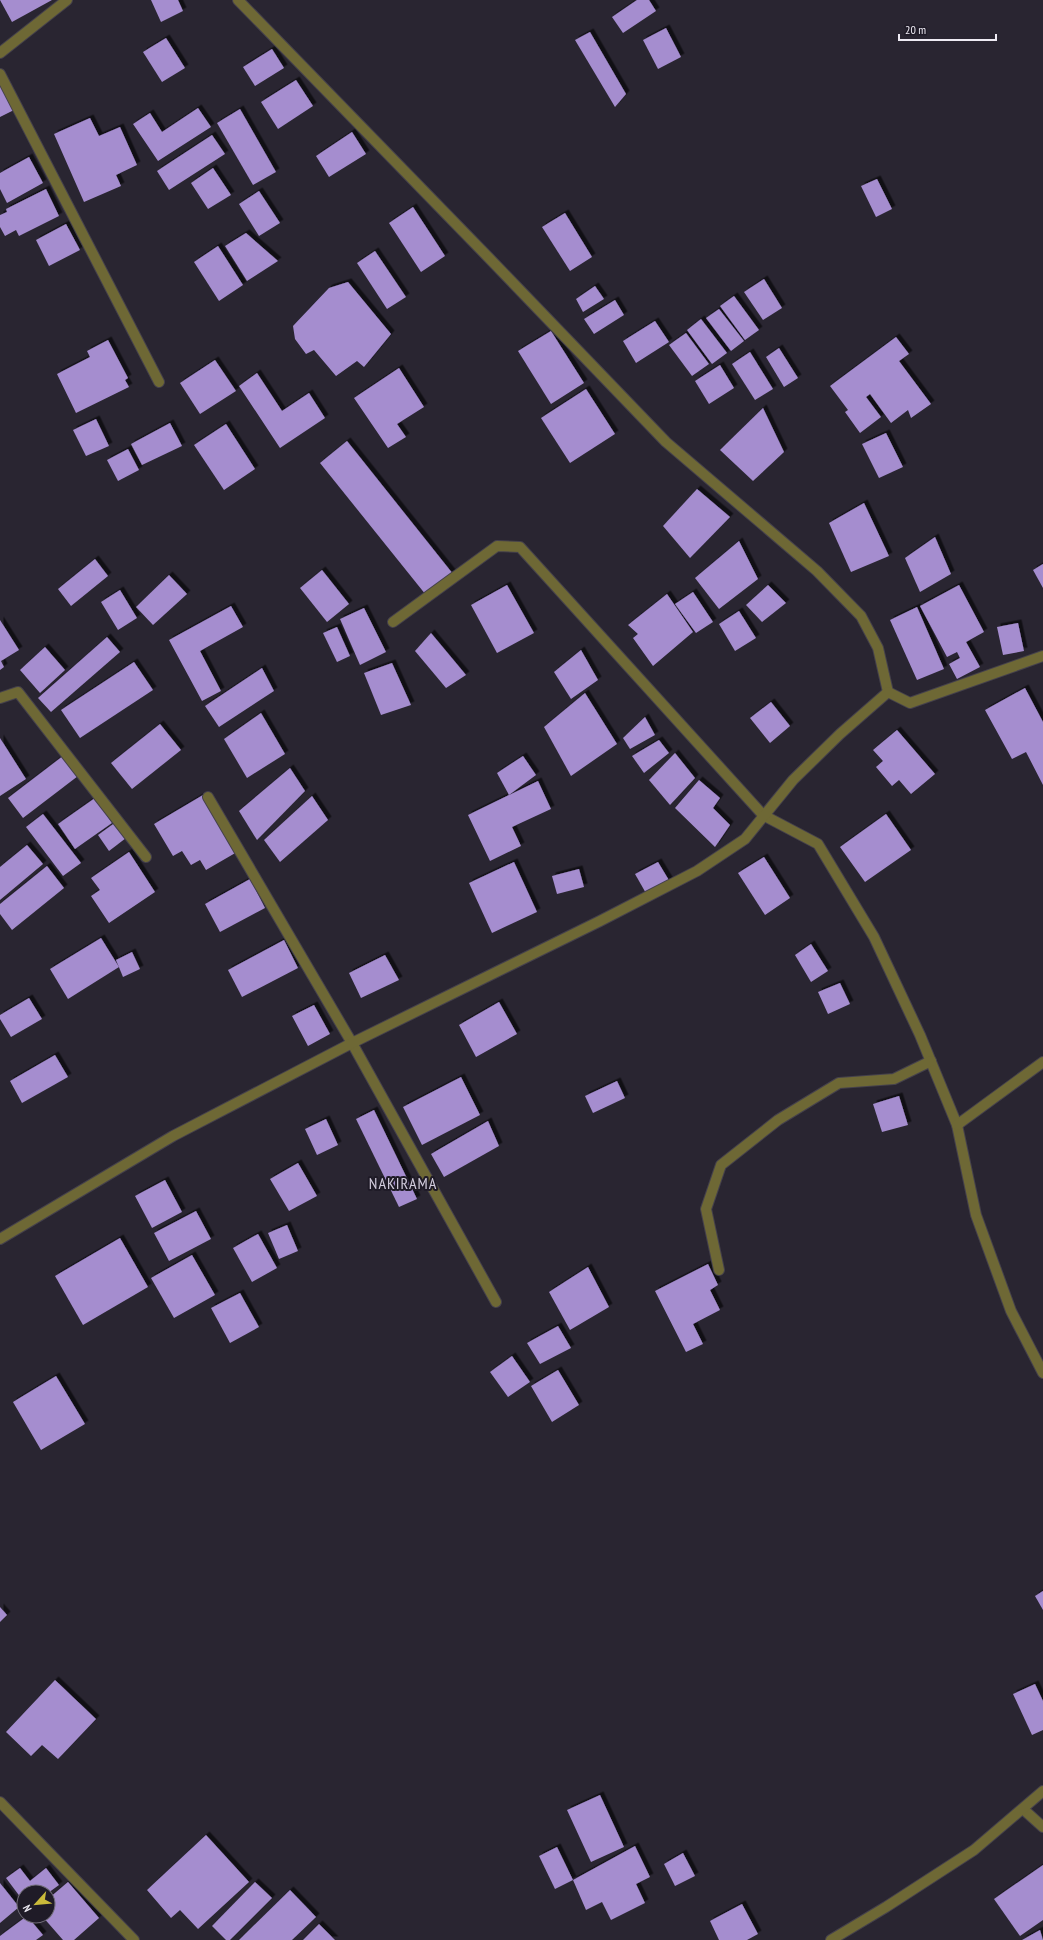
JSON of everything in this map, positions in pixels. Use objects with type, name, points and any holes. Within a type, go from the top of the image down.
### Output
[{"type":"street","points":[[0,53],[67,0]]},
{"type":"street","points":[[238,0],[666,442],[816,571],[861,616],[878,648],[888,692]]},
{"type":"street","points":[[0,74],[159,382]]},
{"type":"street","points":[[393,622],[497,546],[520,547],[763,815],[818,844],[874,937],[920,1035],[957,1125],[976,1215],[1011,1311],[1043,1373]]},
{"type":"street","points":[[888,692],[910,703],[1043,656]]},
{"type":"street","points":[[0,698],[18,692],[146,857]]},
{"type":"street","points":[[0,1239],[173,1136],[352,1043],[600,921],[697,871],[745,839],[793,780],[840,734],[888,692]]},
{"type":"street","points":[[208,798],[352,1043],[496,1302]]},
{"type":"street","points":[[719,1270],[706,1209],[721,1165],[778,1120],[839,1084],[894,1079],[931,1061]]},
{"type":"street","points":[[957,1125],[1043,1062]]},
{"type":"street","points":[[831,1940],[886,1907],[974,1850],[1023,1810],[1043,1791]]},
{"type":"street","points":[[0,1802],[134,1940]]},
{"type":"street","points":[[1023,1810],[1043,1827]]},
{"type":"building","points":[[0,0],[52,0],[12,22]]},
{"type":"building","points":[[151,0],[178,0],[183,11],[161,22]]},
{"type":"building","points":[[637,0],[649,0],[656,11],[623,33],[612,17]]},
{"type":"building","points":[[666,28],[681,57],[658,69],[643,40]]},
{"type":"building","points":[[590,32],[626,94],[615,107],[575,40]]},
{"type":"building","points":[[166,38],[185,68],[162,82],[143,52]]},
{"type":"building","points":[[272,49],[284,68],[255,86],[243,67]]},
{"type":"building","points":[[296,80],[313,106],[278,129],[261,102]]},
{"type":"building","points":[[0,82],[14,110],[0,117]]},
{"type":"building","points":[[198,108],[211,127],[158,161],[133,124],[150,113],[162,132]]},
{"type":"building","points":[[240,109],[276,172],[253,185],[217,123]]},
{"type":"building","points":[[90,118],[99,136],[120,127],[137,165],[116,175],[121,186],[84,202],[54,134]]},
{"type":"building","points":[[352,132],[366,154],[329,177],[316,156]]},
{"type":"building","points":[[212,135],[225,154],[169,190],[157,171]]},
{"type":"building","points":[[29,157],[43,183],[7,203],[0,189],[0,173]]},
{"type":"building","points":[[213,168],[231,195],[208,209],[191,183]]},
{"type":"building","points":[[877,179],[892,209],[876,217],[861,186]]},
{"type":"building","points":[[46,189],[59,216],[19,236],[16,230],[5,236],[0,227],[0,215],[7,212],[6,209]]},
{"type":"building","points":[[259,191],[280,223],[259,236],[239,204]]},
{"type":"building","points":[[413,207],[445,256],[421,272],[389,223]]},
{"type":"building","points":[[565,213],[592,257],[570,271],[542,227]]},
{"type":"building","points":[[66,224],[80,250],[49,266],[36,240]]},
{"type":"building","points":[[246,233],[278,261],[247,281],[225,246]]},
{"type":"building","points":[[218,246],[243,285],[219,301],[194,262]]},
{"type":"building","points":[[375,251],[406,297],[387,309],[357,263]]},
{"type":"building","points":[[764,279],[782,308],[763,320],[744,292]]},
{"type":"building","points":[[348,282],[391,334],[364,367],[357,361],[336,376],[314,350],[306,354],[295,339],[293,326],[329,288]]},
{"type":"building","points":[[595,286],[604,299],[583,312],[576,299]]},
{"type":"building","points":[[734,296],[759,330],[745,340],[720,306]]},
{"type":"building","points":[[615,300],[624,315],[594,334],[584,319]]},
{"type":"building","points":[[719,309],[744,341],[731,351],[706,318]]},
{"type":"building","points":[[701,319],[727,353],[712,364],[687,330]]},
{"type":"building","points":[[655,321],[669,342],[636,363],[623,341]]},
{"type":"building","points":[[551,331],[584,383],[551,404],[518,351]]},
{"type":"building","points":[[686,333],[709,364],[692,376],[669,345]]},
{"type":"building","points":[[896,337],[909,354],[899,361],[931,404],[911,418],[908,410],[891,423],[870,394],[866,397],[881,417],[860,433],[845,412],[848,410],[830,386]]},
{"type":"building","points":[[108,340],[128,378],[125,380],[129,387],[76,413],[57,374],[90,357],[87,351]]},
{"type":"building","points":[[779,348],[798,378],[784,387],[766,357]]},
{"type":"building","points":[[750,352],[773,389],[755,400],[732,364]]},
{"type":"building","points":[[215,360],[236,391],[200,414],[180,383]]},
{"type":"building","points":[[720,365],[734,388],[709,404],[695,381]]},
{"type":"building","points":[[399,368],[424,407],[397,424],[406,437],[388,448],[354,398]]},
{"type":"building","points":[[257,373],[282,411],[309,393],[325,418],[280,448],[239,386]]},
{"type":"building","points":[[586,389],[615,434],[570,463],[541,418]]},
{"type":"building","points":[[763,408],[784,452],[753,481],[720,450]]},
{"type":"building","points":[[96,419],[109,446],[86,456],[73,430]]},
{"type":"building","points":[[170,423],[182,446],[142,465],[131,444]]},
{"type":"building","points":[[226,424],[255,469],[224,490],[194,445]]},
{"type":"building","points":[[886,433],[903,467],[879,478],[862,444]]},
{"type":"building","points":[[347,441],[457,579],[430,600],[320,463]]},
{"type":"building","points":[[128,449],[139,470],[118,481],[107,460]]},
{"type":"building","points":[[697,489],[730,517],[690,558],[663,526]]},
{"type":"building","points":[[864,503],[889,556],[851,572],[829,523]]},
{"type":"building","points":[[935,537],[951,574],[920,592],[905,558]]},
{"type":"building","points":[[739,541],[758,579],[719,609],[695,578]]},
{"type":"building","points":[[95,559],[108,576],[71,606],[58,589]]},
{"type":"building","points":[[1043,564],[1043,588],[1033,570]]},
{"type":"building","points":[[322,570],[349,604],[327,622],[300,588]]},
{"type":"building","points":[[169,575],[187,594],[153,625],[136,607]]},
{"type":"building","points":[[507,585],[534,633],[497,653],[471,605]]},
{"type":"building","points":[[768,585],[786,603],[762,622],[746,605]]},
{"type":"building","points":[[959,585],[984,632],[966,642],[980,667],[957,679],[949,664],[960,658],[957,652],[947,657],[920,606]]},
{"type":"building","points":[[120,590],[137,618],[118,630],[101,602]]},
{"type":"building","points":[[693,592],[713,622],[696,633],[675,604]]},
{"type":"building","points":[[667,594],[693,632],[653,666],[633,638],[638,634],[628,625]]},
{"type":"building","points":[[231,606],[243,627],[200,651],[221,691],[202,701],[169,640]]},
{"type":"building","points":[[917,607],[944,669],[917,680],[890,620]]},
{"type":"building","points":[[364,608],[386,652],[360,665],[340,619]]},
{"type":"building","points":[[739,611],[756,638],[735,651],[719,624]]},
{"type":"building","points":[[0,620],[19,650],[1,661],[4,667],[0,670]]},
{"type":"building","points":[[1018,623],[1024,651],[1003,655],[997,627]]},
{"type":"building","points":[[337,627],[350,656],[337,662],[323,633]]},
{"type":"building","points":[[431,633],[466,675],[446,688],[415,651]]},
{"type":"building","points":[[107,637],[120,652],[51,712],[38,698]]},
{"type":"building","points":[[45,647],[65,670],[40,693],[20,670]]},
{"type":"building","points":[[581,650],[598,680],[571,699],[554,672]]},
{"type":"building","points":[[134,662],[153,690],[80,738],[61,710]]},
{"type":"building","points":[[392,663],[411,705],[381,715],[364,673]]},
{"type":"building","points":[[262,668],[274,691],[219,727],[205,706]]},
{"type":"building","points":[[1025,688],[1043,722],[1043,785],[1026,752],[1012,759],[985,710]]},
{"type":"building","points":[[585,693],[617,744],[571,776],[544,727]]},
{"type":"building","points":[[771,702],[790,726],[770,743],[750,718]]},
{"type":"building","points":[[261,713],[285,754],[247,778],[224,739]]},
{"type":"building","points":[[645,717],[655,735],[630,749],[623,738]]},
{"type":"building","points":[[160,724],[181,750],[132,789],[111,763]]},
{"type":"building","points":[[897,730],[935,774],[911,794],[899,780],[892,786],[876,767],[883,761],[873,750]]},
{"type":"building","points":[[0,738],[26,779],[0,796]]},
{"type":"building","points":[[659,740],[669,753],[644,773],[632,756]]},
{"type":"building","points":[[675,753],[695,778],[670,805],[649,780]]},
{"type":"building","points":[[63,756],[78,776],[23,818],[8,798]]},
{"type":"building","points":[[523,756],[536,775],[509,795],[497,773]]},
{"type":"building","points":[[290,768],[305,791],[257,840],[239,811]]},
{"type":"building","points":[[699,780],[720,798],[713,808],[730,825],[715,847],[675,808]]},
{"type":"building","points":[[538,781],[551,809],[512,827],[521,846],[490,861],[468,815]]},
{"type":"building","points":[[203,795],[237,852],[206,870],[200,860],[191,865],[182,851],[173,856],[154,824]]},
{"type":"building","points":[[312,796],[328,820],[280,862],[264,840]]},
{"type":"building","points":[[95,798],[112,823],[75,849],[58,824]]},
{"type":"building","points":[[43,814],[81,863],[63,876],[26,827]]},
{"type":"building","points":[[886,814],[911,850],[865,882],[840,847]]},
{"type":"building","points":[[116,822],[126,838],[109,851],[98,835]]},
{"type":"building","points":[[27,845],[43,864],[0,900],[0,867]]},
{"type":"building","points":[[129,852],[155,892],[109,923],[91,896],[100,890],[91,878]]},
{"type":"building","points":[[764,857],[790,898],[765,915],[738,873]]},
{"type":"building","points":[[514,862],[537,912],[492,933],[469,883]]},
{"type":"building","points":[[658,862],[670,882],[647,895],[635,874]]},
{"type":"building","points":[[47,866],[64,888],[12,930],[0,914],[0,904]]},
{"type":"building","points":[[579,869],[584,887],[557,894],[552,876]]},
{"type":"building","points":[[250,879],[265,908],[220,932],[205,904]]},
{"type":"building","points":[[101,938],[119,967],[68,999],[50,969]]},
{"type":"building","points":[[284,940],[298,968],[242,997],[228,970]]},
{"type":"building","points":[[811,944],[828,971],[811,982],[795,955]]},
{"type":"building","points":[[132,952],[140,969],[123,977],[116,960]]},
{"type":"building","points":[[385,955],[399,980],[361,998],[349,973]]},
{"type":"building","points":[[840,983],[850,1004],[828,1014],[818,992]]},
{"type":"building","points":[[29,998],[42,1019],[11,1037],[0,1019],[0,1015]]},
{"type":"building","points":[[499,1002],[517,1034],[476,1057],[459,1025]]},
{"type":"building","points":[[314,1005],[330,1034],[308,1046],[292,1016]]},
{"type":"building","points":[[55,1055],[68,1077],[22,1103],[10,1081]]},
{"type":"building","points":[[461,1077],[480,1115],[422,1145],[403,1107]]},
{"type":"building","points":[[617,1081],[625,1098],[593,1113],[585,1096]]},
{"type":"building","points":[[899,1096],[908,1125],[882,1132],[873,1104]]},
{"type":"building","points":[[374,1110],[417,1199],[399,1207],[356,1119]]},
{"type":"building","points":[[326,1119],[338,1145],[317,1155],[305,1129]]},
{"type":"building","points":[[488,1121],[499,1146],[444,1177],[431,1154]]},
{"type":"building","points":[[298,1163],[317,1196],[289,1211],[270,1179]]},
{"type":"building","points":[[165,1180],[182,1212],[152,1228],[135,1196]]},
{"type":"building","points":[[196,1211],[211,1239],[169,1261],[154,1233]]},
{"type":"building","points":[[287,1225],[298,1251],[279,1259],[268,1233]]},
{"type":"building","points":[[258,1234],[277,1268],[252,1282],[233,1248]]},
{"type":"building","points":[[120,1238],[148,1287],[83,1325],[55,1276]]},
{"type":"building","points":[[192,1255],[215,1295],[174,1318],[151,1278]]},
{"type":"building","points":[[708,1264],[718,1285],[710,1290],[720,1310],[693,1324],[703,1344],[686,1352],[655,1291]]},
{"type":"building","points":[[588,1267],[609,1307],[570,1330],[549,1292]]},
{"type":"building","points":[[240,1293],[259,1327],[230,1343],[211,1308]]},
{"type":"building","points":[[558,1326],[571,1348],[540,1364],[527,1343]]},
{"type":"building","points":[[512,1356],[530,1382],[508,1397],[490,1372]]},
{"type":"building","points":[[558,1370],[579,1405],[552,1422],[531,1386]]},
{"type":"building","points":[[56,1376],[85,1424],[41,1450],[13,1402]]},
{"type":"building","points":[[1043,1591],[1043,1610],[1035,1596]]},
{"type":"building","points":[[0,1607],[7,1615],[0,1622]]},
{"type":"building","points":[[55,1680],[96,1719],[58,1759],[42,1745],[31,1756],[6,1732]]},
{"type":"building","points":[[1035,1684],[1043,1701],[1043,1730],[1032,1735],[1013,1694]]},
{"type":"building","points":[[600,1795],[624,1847],[591,1862],[567,1810]]},
{"type":"building","points":[[206,1835],[249,1882],[198,1929],[180,1910],[171,1918],[147,1890]]},
{"type":"building","points":[[635,1846],[650,1877],[636,1884],[645,1903],[611,1920],[602,1902],[586,1910],[573,1880]]},
{"type":"building","points":[[557,1847],[573,1880],[555,1889],[539,1856]]},
{"type":"building","points":[[683,1853],[695,1876],[675,1886],[664,1864]]},
{"type":"building","points":[[1043,1865],[1043,1920],[1020,1936],[994,1899]]},
{"type":"building","points":[[20,1868],[30,1881],[46,1868],[59,1885],[56,1887],[56,1884],[16,1884],[16,1891],[6,1878]]},
{"type":"building","points":[[68,1882],[99,1918],[74,1940],[63,1940],[49,1924],[56,1924],[56,1892]]},
{"type":"building","points":[[255,1882],[272,1898],[230,1940],[226,1940],[212,1926]]},
{"type":"building","points":[[0,1883],[16,1903],[16,1910],[0,1923]]},
{"type":"building","points":[[290,1890],[316,1917],[292,1940],[239,1940]]},
{"type":"building","points":[[742,1904],[758,1934],[747,1940],[719,1940],[710,1921]]},
{"type":"building","points":[[16,1924],[34,1924],[43,1935],[36,1940],[0,1940],[0,1936]]},
{"type":"building","points":[[319,1924],[335,1940],[303,1940]]},
{"type":"building","points":[[1040,1930],[1043,1940],[1022,1940]]},
{"type":"district","name":"NAKIRAMA","points":[[403,1183]]}]
